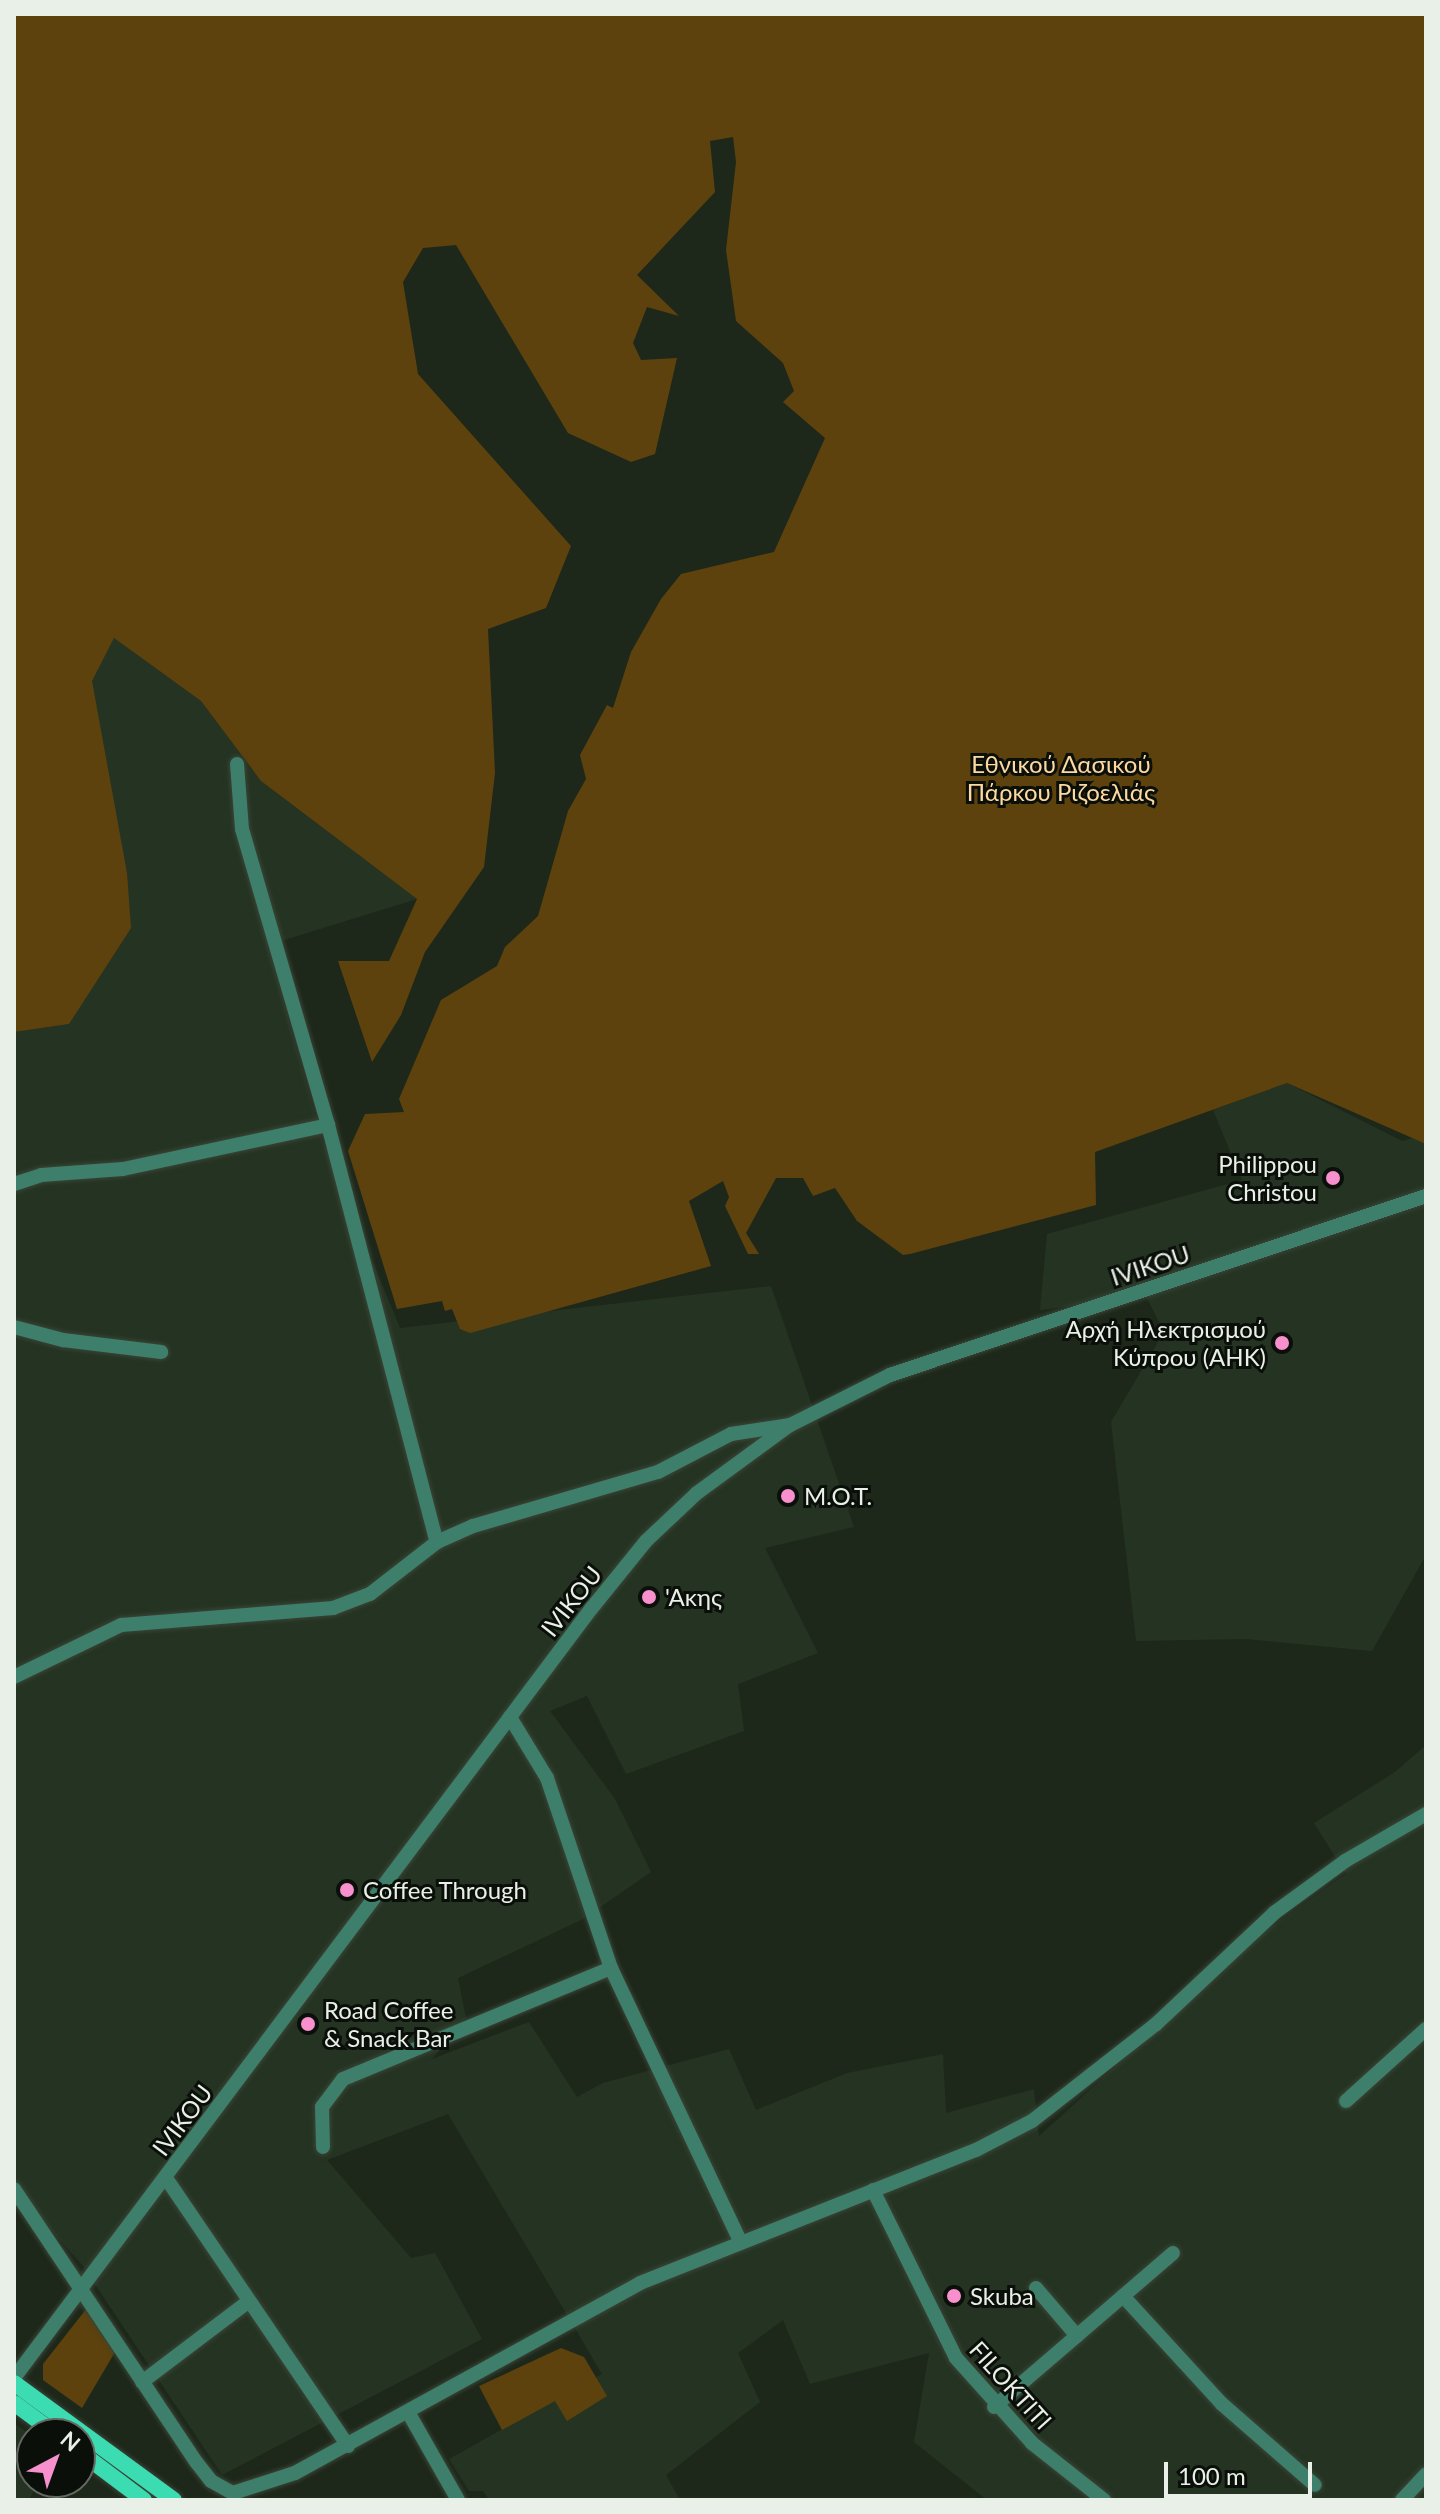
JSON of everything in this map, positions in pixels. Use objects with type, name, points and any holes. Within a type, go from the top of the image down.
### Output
[{"type":"main road","points":[[14,2380],[174,2500]]},
{"type":"main road","points":[[14,2403],[34,2418]]},
{"type":"main road","points":[[96,2464],[144,2500]]},
{"type":"street","points":[[237,764],[242,829],[328,1125],[437,1542]]},
{"type":"street","points":[[14,1184],[41,1175],[123,1169],[328,1125]]},
{"type":"street","name":"IVIKOU","points":[[14,2380],[510,1717],[646,1541],[697,1493],[790,1425],[926,1362],[1426,1196]]},
{"type":"street","points":[[14,1327],[63,1340],[161,1352]]},
{"type":"street","points":[[14,1677],[121,1625],[333,1608],[370,1594],[437,1542],[658,1472],[731,1434],[790,1425]]},
{"type":"street","points":[[510,1717],[547,1778],[611,1968],[740,2241]]},
{"type":"street","points":[[14,2189],[197,2463],[224,2490],[233,2493],[295,2473],[348,2446],[640,2283],[976,2150],[1032,2121],[1167,2015],[1274,1913],[1345,1861],[1426,1814]]},
{"type":"street","points":[[323,2147],[322,2107],[343,2079],[611,1968]]},
{"type":"street","points":[[1346,2101],[1426,2029]]},
{"type":"street","points":[[166,2178],[348,2446]]},
{"type":"street","name":"FILOKTITI","points":[[873,2190],[947,2345],[994,2407],[1104,2500]]},
{"type":"street","points":[[994,2407],[1173,2253]]},
{"type":"street","points":[[1036,2288],[1077,2336]]},
{"type":"street","points":[[1123,2296],[1222,2404],[1315,2485]]},
{"type":"street","points":[[142,2382],[249,2301]]},
{"type":"street","points":[[408,2412],[458,2500]]},
{"type":"street","points":[[1402,2500],[1426,2474]]},
{"type":"shaded area","points":[[114,638],[201,701],[261,781],[417,899],[268,945],[321,1137],[400,1328],[771,1286],[854,1527],[765,1548],[818,1653],[738,1684],[744,1731],[626,1774],[587,1696],[550,1711],[615,1799],[651,1872],[583,1919],[458,1978],[466,2018],[432,2059],[529,2022],[577,2097],[603,2083],[729,2049],[756,2110],[847,2073],[943,2054],[946,2113],[1034,2089],[1039,2136],[1262,1934],[1346,1874],[1314,1823],[1395,1772],[1426,1745],[1426,2500],[987,2500],[914,2442],[929,2353],[810,2384],[783,2320],[738,2353],[760,2402],[666,2475],[680,2500],[489,2500],[483,2491],[469,2491],[449,2459],[602,2374],[448,2114],[327,2160],[411,2258],[435,2253],[482,2339],[222,2475],[82,2265],[14,2188],[14,1032],[69,1024],[91,681]]},
{"type":"shaded area","points":[[1287,1083],[1402,1141],[1426,1135],[1426,1555],[1372,1651],[1246,1639],[1136,1641],[1111,1422],[1164,1332],[1146,1296],[1040,1310],[1047,1234],[1242,1180],[1213,1110]]},
{"type":"shaded area","points":[[14,2423],[16,2498],[30,2498],[14,2500]]},
{"type":"green space","name":"Εθνικού Δασικού Πάρκου Ριζοελιάς","points":[[14,14],[1426,14],[1426,1144],[1287,1083],[1095,1152],[1096,1205],[910,1254],[903,1255],[857,1221],[835,1188],[813,1196],[803,1178],[776,1178],[746,1233],[759,1254],[748,1254],[725,1206],[729,1197],[723,1181],[689,1201],[711,1266],[470,1333],[460,1329],[452,1309],[445,1311],[442,1301],[397,1309],[348,1151],[365,1114],[404,1112],[399,1099],[441,1000],[497,966],[505,947],[538,916],[568,811],[586,779],[580,755],[607,705],[613,708],[631,652],[661,599],[681,574],[774,552],[825,438],[783,402],[794,391],[783,363],[736,321],[726,250],[736,162],[733,137],[710,141],[715,192],[637,275],[679,316],[647,307],[633,343],[641,360],[677,358],[655,454],[631,462],[568,433],[456,245],[423,248],[403,282],[418,374],[571,546],[546,608],[488,629],[495,773],[484,867],[425,952],[401,1015],[372,1062],[338,961],[389,961],[417,899],[261,781],[201,701],[114,638],[92,681],[127,873],[131,928],[69,1024],[14,1032]]},
{"type":"green space","points":[[87,2308],[115,2352],[82,2408],[43,2380],[43,2364]]},
{"type":"green space","points":[[561,2348],[584,2357],[607,2396],[567,2421],[555,2401],[502,2430],[479,2386]]},
{"type":"place","name":"Philippou Christou","points":[[1333,1178]]},
{"type":"place","name":"Αρχή Ηλεκτρισμού Κύπρου (ΑΗΚ)","points":[[1282,1343]]},
{"type":"place","name":"M.O.T.","points":[[788,1496]]},
{"type":"place","name":"'Ακης","points":[[649,1597]]},
{"type":"place","name":"Coffee Through","points":[[347,1890]]},
{"type":"place","name":"Road Coffee & Snack Bar","points":[[308,2024]]},
{"type":"place","name":"Skuba","points":[[954,2296]]}]
